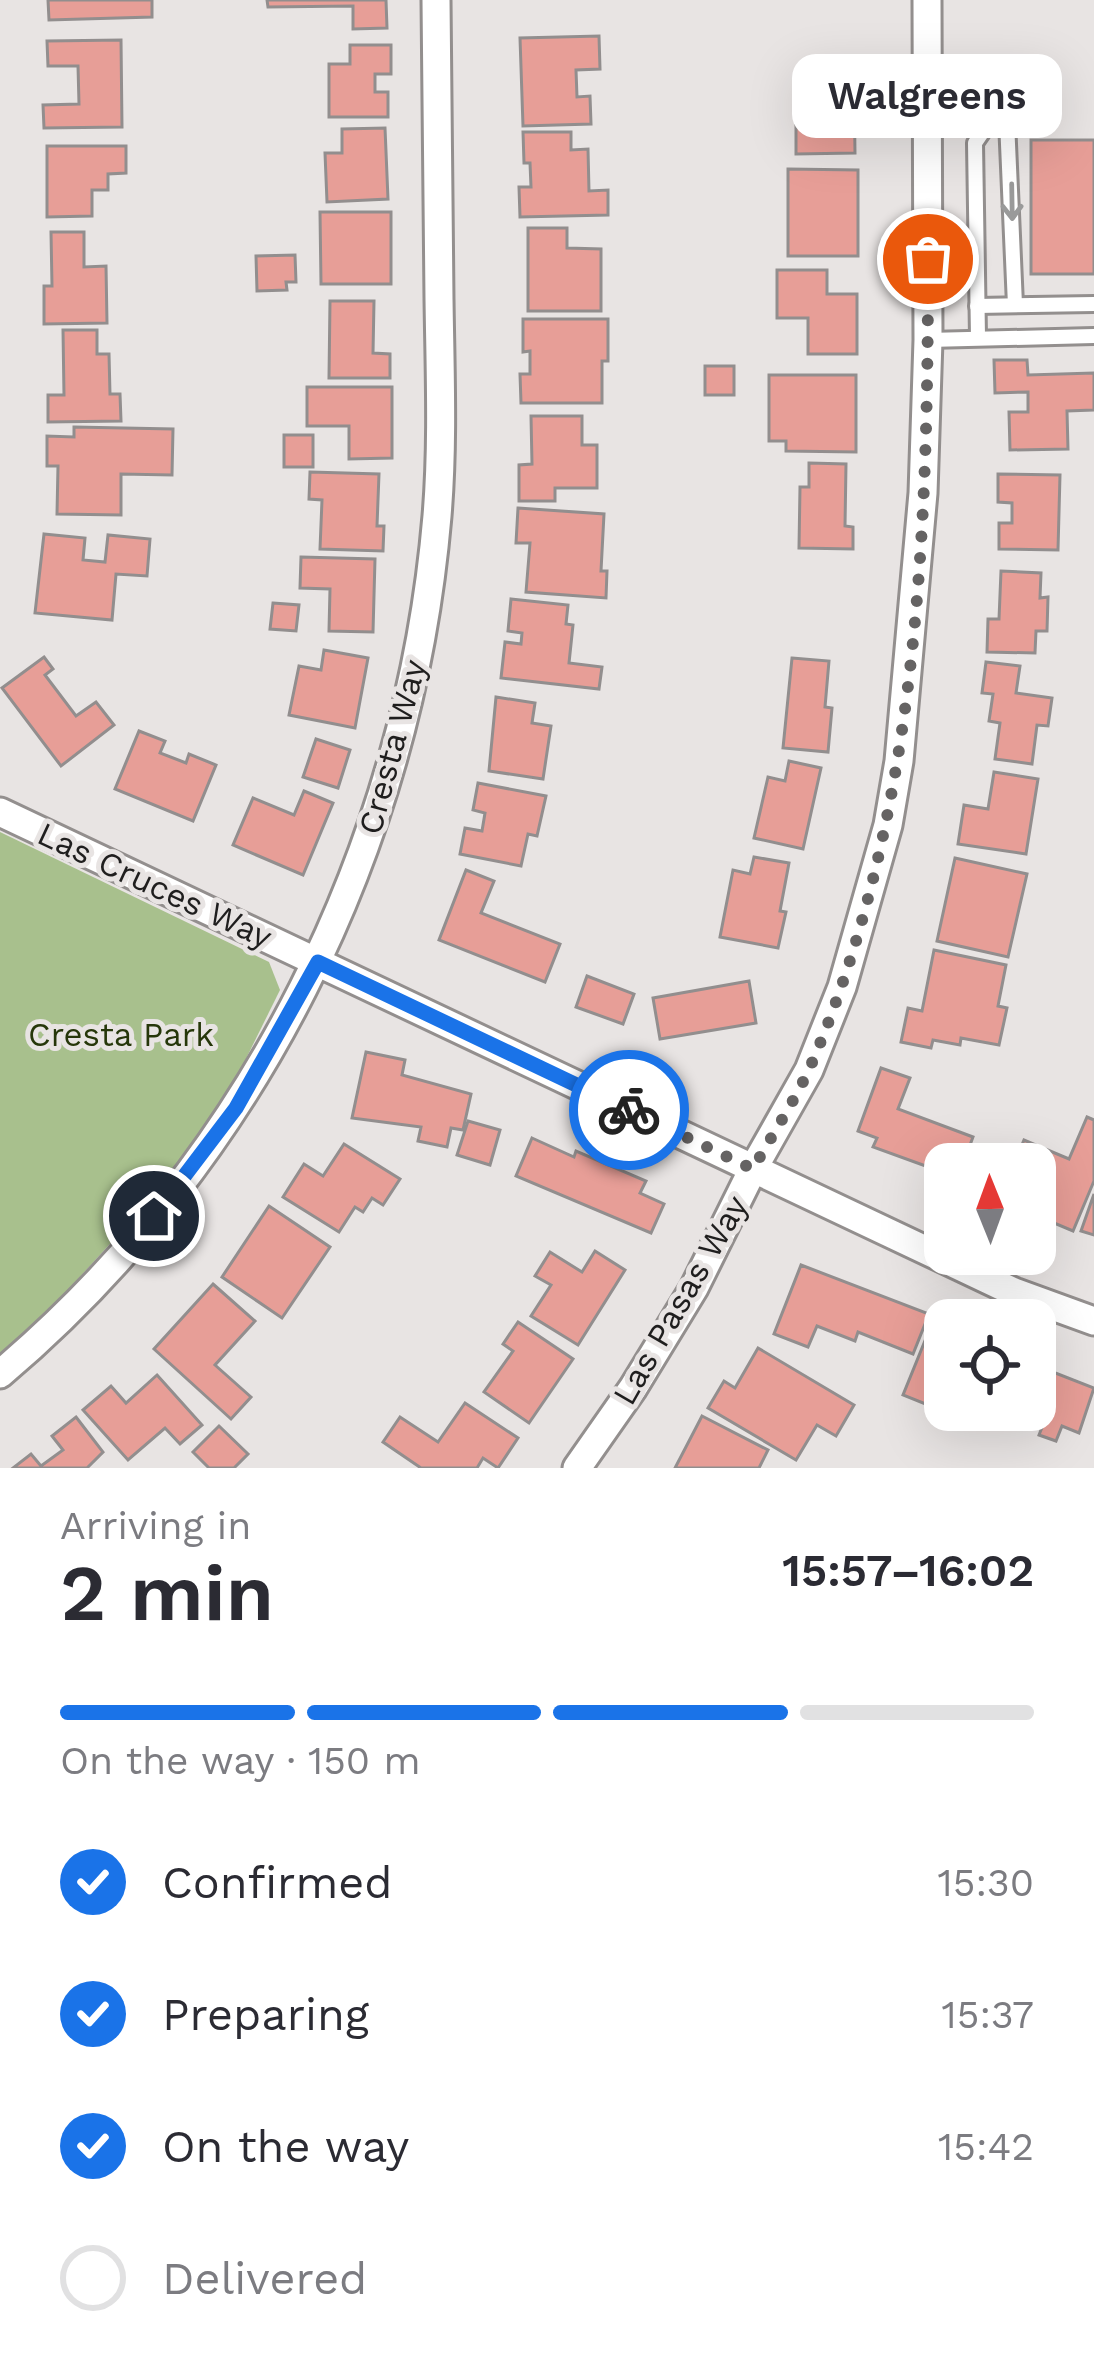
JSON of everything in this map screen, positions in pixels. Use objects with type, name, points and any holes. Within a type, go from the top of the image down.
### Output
[{"type":"street","name":"Cresta Way","points":[[0,1374],[108,1272],[178,1189],[236,1108],[318,962],[384,793],[402,730],[427,601],[441,427],[436,0]]},
{"type":"street","name":"Las Pasas Way","points":[[577,1468],[694,1288],[809,1070],[834,1007],[887,825],[899,761],[917,586],[928,340],[927,0]]},
{"type":"street","name":"Las Cruces Way","points":[[0,812],[1014,1292],[1094,1321]]},
{"type":"lane","points":[[928,97],[1006,98]]},
{"type":"lane","points":[[1006,98],[1015,305]]},
{"type":"lane","points":[[978,337],[975,143],[1006,98]]},
{"type":"lane","points":[[977,306],[1094,304]]},
{"type":"lane","points":[[928,340],[1094,336]]},
{"type":"green space","name":"Cresta Park","points":[[0,832],[269,962],[280,990],[218,1115],[128,1224],[0,1365]]},
{"type":"building","points":[[48,0],[152,0],[152,17],[49,20]]},
{"type":"building","points":[[267,0],[386,0],[387,28],[353,29],[353,6],[268,7]]},
{"type":"building","points":[[599,36],[600,69],[576,70],[577,97],[590,96],[591,124],[523,126],[520,38]]},
{"type":"building","points":[[121,40],[122,127],[44,128],[43,105],[79,104],[78,66],[48,66],[47,41]]},
{"type":"building","points":[[350,45],[391,45],[391,74],[375,74],[375,92],[388,92],[388,117],[329,117],[329,64],[350,64]]},
{"type":"building","points":[[828,79],[854,79],[855,153],[796,154],[796,113],[828,112]]},
{"type":"building","points":[[385,128],[388,199],[327,202],[325,153],[342,153],[342,129]]},
{"type":"building","points":[[523,132],[571,132],[571,150],[588,149],[589,191],[608,190],[608,215],[520,217],[519,187],[531,187]]},
{"type":"building","points":[[1031,140],[1094,140],[1094,274],[1031,274]]},
{"type":"building","points":[[47,146],[126,146],[126,173],[108,174],[108,190],[92,190],[92,216],[47,217]]},
{"type":"building","points":[[788,169],[858,170],[858,256],[788,256]]},
{"type":"building","points":[[320,212],[391,212],[391,284],[321,284]]},
{"type":"building","points":[[528,228],[567,228],[567,248],[601,249],[601,311],[528,311]]},
{"type":"building","points":[[51,232],[84,232],[84,267],[106,266],[107,323],[44,324],[44,286],[52,286]]},
{"type":"building","points":[[295,255],[296,282],[286,282],[287,290],[257,291],[256,256]]},
{"type":"building","points":[[777,270],[827,270],[827,294],[857,294],[857,354],[808,354],[808,318],[777,318]]},
{"type":"building","points":[[330,301],[374,301],[373,353],[390,354],[390,378],[329,378]]},
{"type":"building","points":[[523,319],[608,319],[602,403],[521,403],[520,374],[530,374],[530,351],[523,352]]},
{"type":"building","points":[[63,330],[97,330],[97,354],[109,354],[110,394],[120,394],[121,421],[48,422],[48,395],[64,395]]},
{"type":"building","points":[[994,360],[1027,360],[1028,375],[1094,373],[1094,410],[1067,411],[1068,449],[1010,450],[1009,412],[1028,412],[1028,392],[995,393]]},
{"type":"building","points":[[705,366],[734,366],[734,395],[705,395]]},
{"type":"building","points":[[769,375],[856,375],[856,452],[786,451],[786,441],[769,441]]},
{"type":"building","points":[[307,387],[392,387],[392,458],[349,459],[349,426],[307,426]]},
{"type":"building","points":[[531,416],[582,416],[582,445],[597,445],[597,488],[555,488],[555,501],[519,501],[519,465],[532,464]]},
{"type":"building","points":[[74,427],[173,429],[172,475],[121,474],[121,515],[57,514],[58,466],[47,466],[47,436],[74,437]]},
{"type":"building","points":[[284,435],[313,435],[313,467],[284,467]]},
{"type":"building","points":[[809,463],[846,464],[845,526],[853,527],[853,549],[799,548],[800,487],[809,487]]},
{"type":"building","points":[[310,472],[379,474],[377,526],[384,526],[383,551],[320,549],[322,500],[309,499]]},
{"type":"building","points":[[998,474],[1060,475],[1058,550],[999,549],[999,523],[1012,523],[1012,503],[998,502]]},
{"type":"building","points":[[518,508],[604,514],[601,571],[607,571],[606,598],[526,592],[530,543],[516,543]]},
{"type":"building","points":[[44,534],[85,538],[83,560],[105,562],[108,535],[150,539],[147,576],[116,574],[112,620],[35,613]]},
{"type":"building","points":[[301,557],[375,559],[373,632],[329,631],[330,589],[300,588]]},
{"type":"building","points":[[1001,571],[1041,573],[1040,598],[1048,597],[1047,631],[1036,631],[1035,653],[987,652],[988,619],[999,619]]},
{"type":"building","points":[[511,599],[568,605],[566,624],[573,625],[569,663],[602,667],[599,689],[501,678],[505,642],[521,644],[522,633],[508,631]]},
{"type":"building","points":[[273,603],[299,605],[296,631],[270,629]]},
{"type":"building","points":[[324,650],[368,658],[355,728],[289,715],[299,666],[321,670]]},
{"type":"building","points":[[44,657],[53,669],[45,675],[76,716],[96,702],[114,725],[61,766],[2,688]]},
{"type":"building","points":[[792,658],[829,661],[828,752],[783,748]]},
{"type":"building","points":[[986,662],[1020,666],[1016,693],[1052,698],[1048,726],[1037,725],[1032,764],[995,759],[1000,723],[989,721],[993,694],[982,693]]},
{"type":"building","points":[[496,697],[535,703],[532,723],[551,726],[543,779],[489,771]]},
{"type":"building","points":[[139,731],[165,741],[160,753],[186,763],[189,754],[216,765],[193,821],[115,789]]},
{"type":"building","points":[[316,739],[350,750],[338,788],[303,777]]},
{"type":"building","points":[[789,761],[821,768],[803,849],[754,838],[768,777],[785,781]]},
{"type":"building","points":[[994,772],[1038,779],[1026,854],[958,844],[964,805],[988,809]]},
{"type":"building","points":[[478,783],[546,796],[537,836],[528,834],[521,866],[460,854],[465,828],[482,831],[485,813],[473,810]]},
{"type":"building","points":[[304,791],[333,803],[303,875],[233,845],[253,798],[294,815]]},
{"type":"building","points":[[754,857],[789,863],[778,948],[720,937],[733,870],[750,874]]},
{"type":"building","points":[[955,858],[1027,874],[1008,957],[937,941]]},
{"type":"building","points":[[466,870],[494,881],[481,913],[560,944],[545,982],[439,940]]},
{"type":"building","points":[[934,950],[1006,965],[998,1006],[1007,1008],[999,1045],[961,1038],[960,1045],[933,1040],[931,1048],[901,1042],[908,1008],[922,1011]]},
{"type":"building","points":[[587,976],[634,994],[623,1024],[576,1007]]},
{"type":"building","points":[[749,981],[756,1023],[660,1039],[653,998]]},
{"type":"building","points":[[366,1052],[405,1060],[402,1075],[471,1094],[463,1130],[451,1128],[447,1147],[418,1141],[421,1127],[352,1118]]},
{"type":"building","points":[[881,1068],[910,1078],[898,1109],[973,1137],[971,1143],[924,1143],[924,1165],[873,1147],[877,1138],[858,1131]]},
{"type":"building","points":[[1087,1117],[1094,1120],[1094,1181],[1073,1231],[1056,1224],[1056,1154],[1069,1159]]},
{"type":"building","points":[[468,1121],[500,1130],[490,1165],[457,1155]]},
{"type":"building","points":[[532,1138],[646,1181],[640,1193],[664,1204],[651,1233],[516,1176]]},
{"type":"building","points":[[344,1144],[400,1179],[383,1205],[372,1198],[363,1212],[355,1207],[339,1232],[283,1197],[304,1164],[323,1176]]},
{"type":"building","points":[[1094,1194],[1094,1235],[1081,1231]]},
{"type":"building","points":[[269,1206],[330,1247],[282,1318],[222,1277]]},
{"type":"building","points":[[595,1251],[625,1270],[578,1345],[531,1316],[551,1285],[535,1276],[550,1252],[582,1272]]},
{"type":"building","points":[[801,1265],[924,1312],[924,1326],[913,1354],[858,1332],[855,1341],[817,1326],[808,1347],[774,1334]]},
{"type":"building","points":[[213,1284],[255,1321],[215,1365],[251,1397],[231,1419],[154,1349]]},
{"type":"building","points":[[518,1322],[573,1359],[529,1423],[484,1392],[513,1351],[503,1344]]},
{"type":"building","points":[[924,1343],[924,1403],[903,1395]]},
{"type":"building","points":[[758,1348],[854,1405],[836,1436],[817,1425],[796,1460],[708,1408],[724,1381],[735,1388]]},
{"type":"building","points":[[1056,1373],[1094,1388],[1079,1433],[1062,1426],[1056,1441],[1039,1435],[1056,1431]]},
{"type":"building","points":[[157,1375],[202,1425],[180,1444],[165,1428],[128,1460],[83,1410],[111,1386],[126,1403]]},
{"type":"building","points":[[465,1403],[518,1438],[498,1468],[483,1458],[477,1468],[421,1468],[383,1442],[400,1417],[438,1442]]},
{"type":"building","points":[[702,1416],[768,1450],[759,1468],[675,1468]]},
{"type":"building","points":[[76,1417],[103,1452],[87,1468],[13,1468],[31,1454],[41,1466],[63,1450],[52,1436]]},
{"type":"building","points":[[219,1426],[248,1454],[234,1468],[209,1468],[193,1452]]},
{"type":"way so far","points":[[629,1110],[753,1169],[809,1070],[842,986],[887,825],[899,761],[923,493],[928,259]]},
{"type":"place","name":"Walgreens","points":[[928,259]]},
{"type":"route","points":[[154,1216],[236,1108],[318,962],[629,1110]]}]
